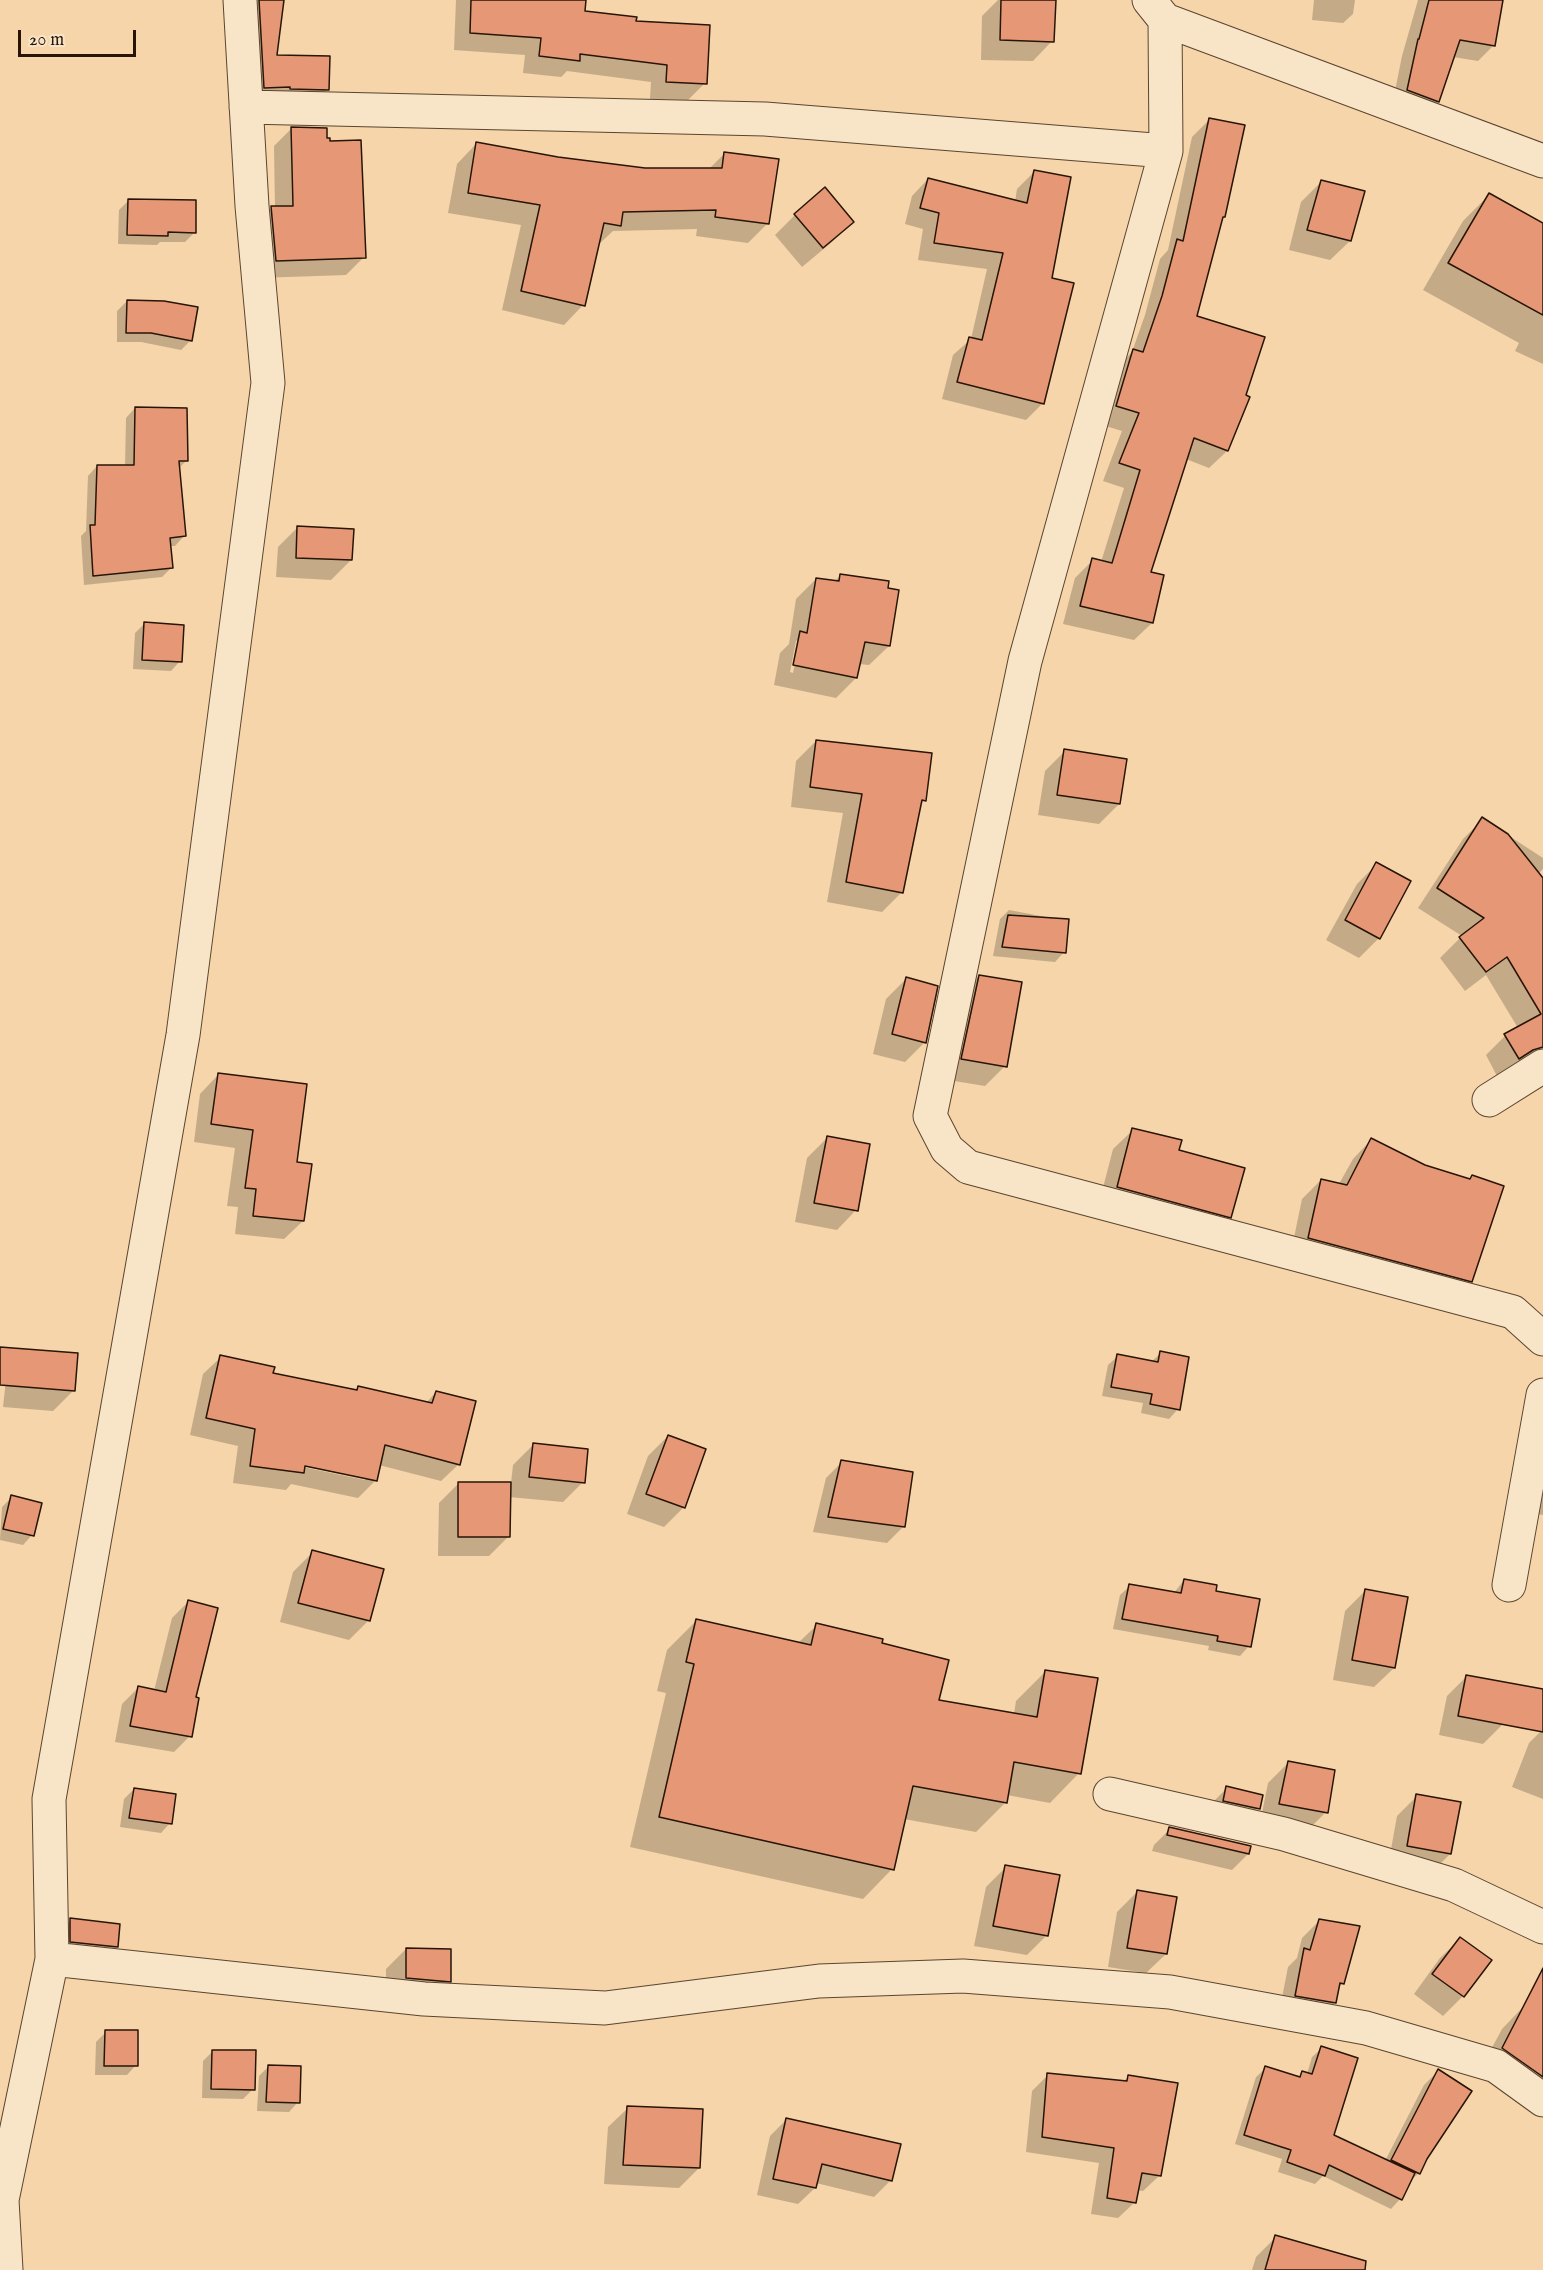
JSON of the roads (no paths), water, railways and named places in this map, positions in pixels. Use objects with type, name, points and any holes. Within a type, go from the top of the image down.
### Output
[{"type":"street","points":[[6,2270],[2,2200],[52,1959],[49,1799],[183,1035],[268,383],[252,206],[240,0]]},
{"type":"street","points":[[1543,161],[1157,10],[1166,151],[1025,661],[930,1116],[947,1149],[968,1167],[1513,1312],[1543,1339]]},
{"type":"street","points":[[246,107],[765,120],[1166,151]]},
{"type":"street","points":[[1489,1100],[1543,1066]]},
{"type":"street","points":[[1509,1585],[1543,1395]]},
{"type":"street","points":[[1110,1794],[1284,1834],[1454,1886],[1543,1927]]},
{"type":"street","points":[[52,1959],[424,1999],[605,2008],[819,1981],[951,1977],[1170,1992],[1366,2028],[1496,2066],[1543,2100]]}]
